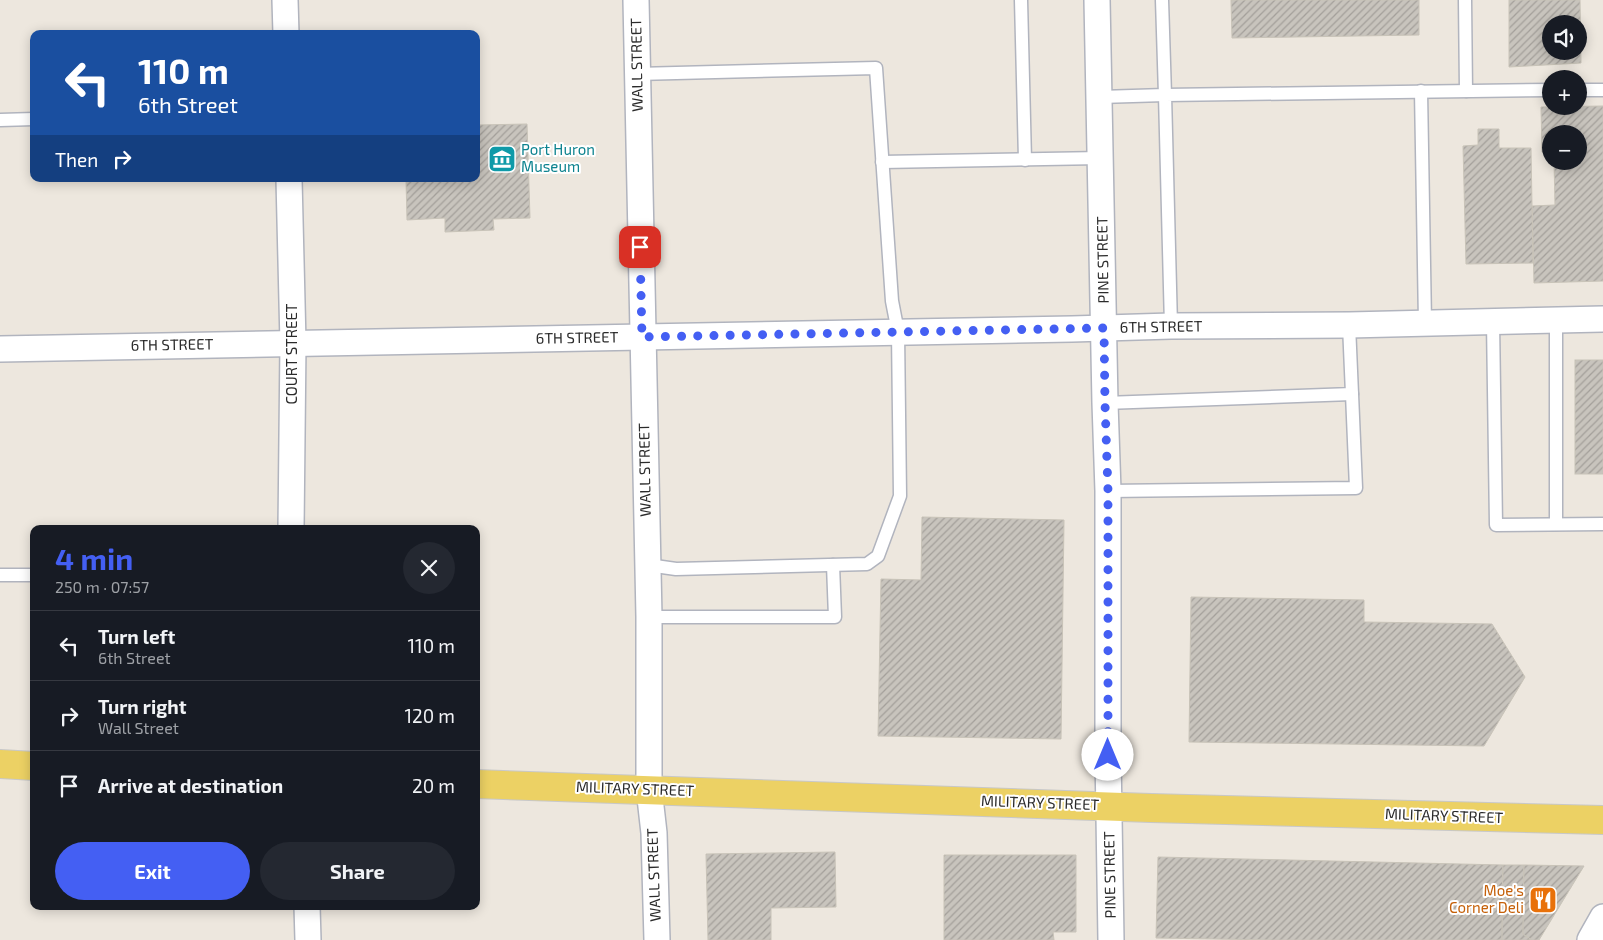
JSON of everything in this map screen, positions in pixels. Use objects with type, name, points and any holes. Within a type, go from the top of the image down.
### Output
[{"type":"main road","points":[[0,764],[30,766]]},
{"type":"main road","name":"MILITARY STREET","points":[[480,784],[1109,806],[1603,820]]},
{"type":"street","points":[[285,0],[286,30]]},
{"type":"street","name":"WALL STREET","points":[[636,0],[649,617],[648,789],[654,832],[657,940]]},
{"type":"street","name":"PINE STREET","points":[[1097,0],[1108,491],[1111,940]]},
{"type":"street","name":"COURT STREET","points":[[289,182],[293,343],[291,525]]},
{"type":"street","name":"6TH STREET","points":[[0,349],[1603,319]]},
{"type":"street","points":[[307,910],[308,940]]},
{"type":"street","points":[[1590,940],[1603,917]]},
{"type":"lane","points":[[1021,0],[1025,160]]},
{"type":"lane","points":[[1162,0],[1171,326]]},
{"type":"lane","points":[[1465,0],[1466,91]]},
{"type":"lane","points":[[637,74],[876,68],[892,301],[898,332],[900,496],[878,556],[867,564],[676,569],[648,565]]},
{"type":"lane","points":[[1100,97],[1542,90]]},
{"type":"lane","points":[[1587,90],[1603,90]]},
{"type":"lane","points":[[1421,91],[1425,323]]},
{"type":"lane","points":[[0,120],[30,119]]},
{"type":"lane","points":[[882,162],[1101,158]]},
{"type":"lane","points":[[1556,320],[1556,524]]},
{"type":"lane","points":[[1493,322],[1496,525],[1603,524]]},
{"type":"lane","points":[[1108,491],[1356,488],[1349,325]]},
{"type":"lane","points":[[1105,403],[1352,394]]},
{"type":"lane","points":[[649,617],[835,617],[833,565]]},
{"type":"lane","points":[[0,575],[30,575]]},
{"type":"building","points":[[1231,0],[1419,0],[1419,35],[1232,38]]},
{"type":"building","points":[[1509,0],[1580,0],[1580,15],[1542,15],[1542,60],[1581,60],[1581,63],[1509,67]]},
{"type":"building","points":[[1587,106],[1603,106],[1603,281],[1534,283],[1532,206],[1555,205],[1554,170],[1587,170],[1587,125],[1542,125],[1542,152],[1541,107],[1542,115],[1587,115]]},
{"type":"building","name":"Port Huron Museum","points":[[527,124],[530,218],[493,219],[494,230],[445,232],[445,218],[407,220],[406,182],[480,182],[480,125]]},
{"type":"building","points":[[1478,129],[1499,129],[1499,148],[1531,148],[1533,263],[1466,264],[1463,146],[1478,145]]},
{"type":"building","points":[[1575,360],[1603,360],[1603,474],[1575,474]]},
{"type":"building","points":[[922,517],[1064,520],[1061,739],[878,736],[881,579],[921,580]]},
{"type":"building","points":[[1191,597],[1364,600],[1364,622],[1492,624],[1525,677],[1484,746],[1189,742]]},
{"type":"building","points":[[835,852],[836,907],[771,908],[771,940],[708,940],[706,854]]},
{"type":"building","points":[[944,855],[1076,855],[1076,932],[1053,932],[1054,940],[944,940]]},
{"type":"building","points":[[1158,857],[1503,865],[1502,940],[1156,938]]},
{"type":"building","points":[[1503,865],[1524,865],[1523,934],[1532,940],[1502,940]]},
{"type":"building","name":"Moe's Corner Deli","points":[[1524,865],[1584,866],[1539,940],[1532,940],[1523,934]]},
{"type":"place","name":"Port Huron Museum","points":[[502,159]]},
{"type":"place","name":"Moe's Corner Deli","points":[[1543,900]]},
{"type":"route","points":[[640,247],[642,337],[1104,328],[1108,491],[1108,755]]}]
